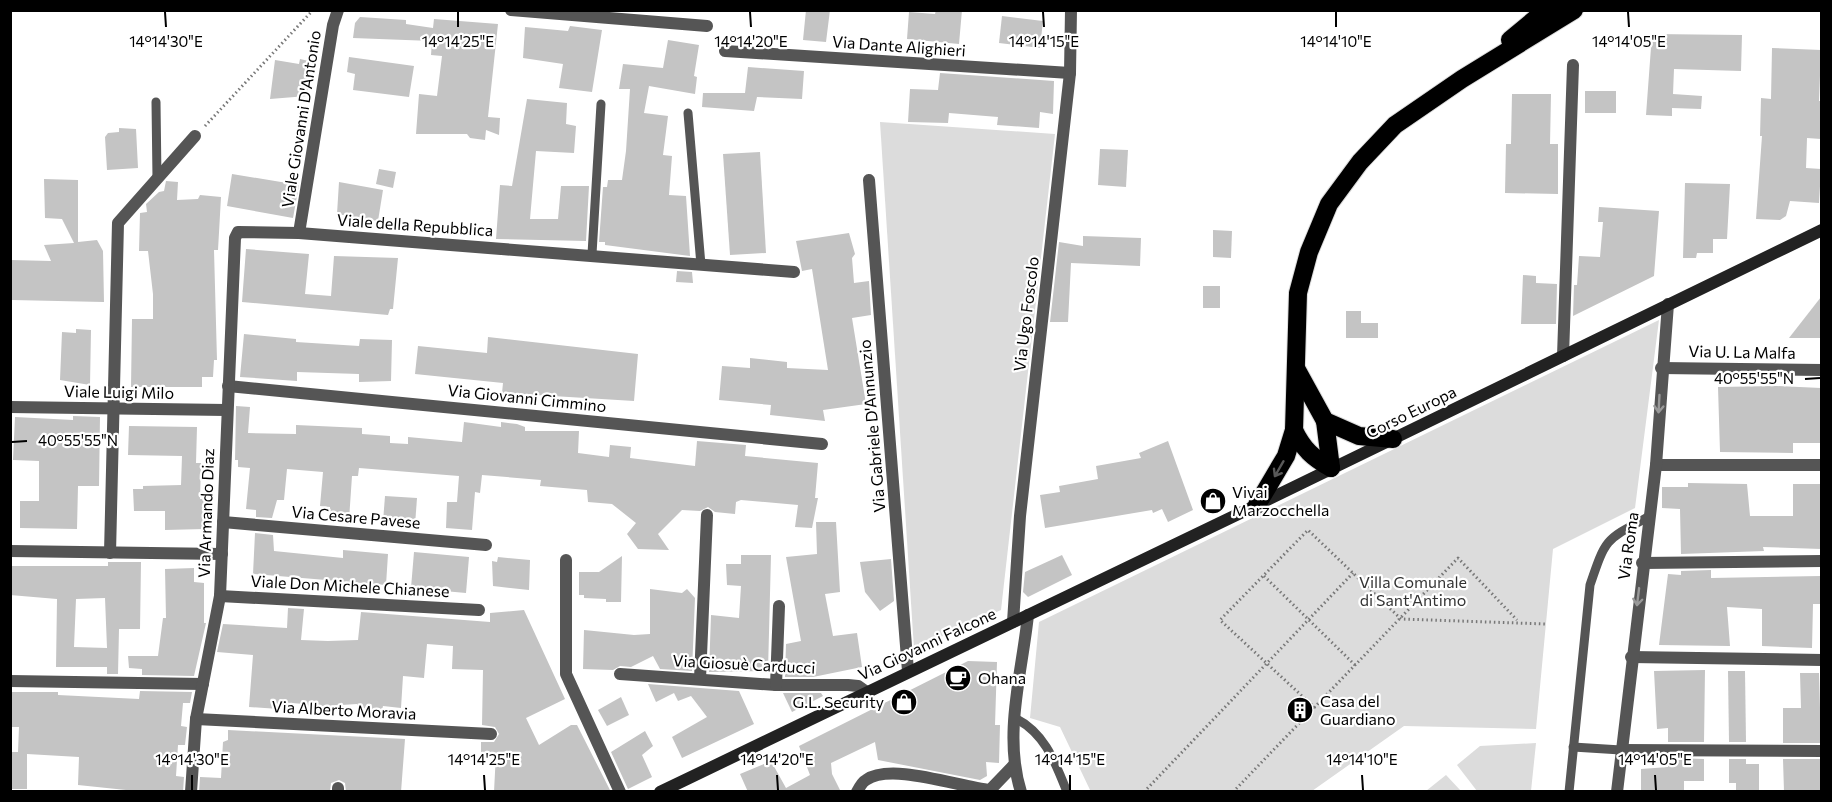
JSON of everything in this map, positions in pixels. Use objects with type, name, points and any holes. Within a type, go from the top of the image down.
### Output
[{"type":"highway","points":[[1462,79],[1546,10]]},
{"type":"highway","points":[[1257,505],[1286,456],[1294,430],[1298,293],[1309,252],[1329,204],[1359,162],[1395,125],[1462,79],[1574,10]]},
{"type":"highway","points":[[1297,370],[1325,421],[1331,468]]},
{"type":"highway","points":[[1325,421],[1359,436],[1393,439]]},
{"type":"highway","points":[[1294,430],[1300,443],[1312,457],[1331,468]]},
{"type":"main road","name":"Corso Europa","points":[[1013,622],[1821,230]]},
{"type":"main road","name":"Via Giovanni Falcone","points":[[660,792],[864,691],[1013,622]]},
{"type":"street","name":"Viale Giovanni D'Antonio","points":[[299,233],[333,25],[338,10]]},
{"type":"street","points":[[511,10],[627,15],[708,26]]},
{"type":"street","name":"Via Ugo Foscolo","points":[[1013,622],[1021,504],[1071,73],[1071,10]]},
{"type":"street","name":"Via Dante Alighieri","points":[[725,51],[1071,73]]},
{"type":"street","points":[[1563,356],[1573,65]]},
{"type":"street","points":[[110,553],[118,223],[195,136]]},
{"type":"street","name":"Via Gabriele D'Annunzio","points":[[869,180],[908,671]]},
{"type":"street","name":"Viale della Repubblica","points":[[236,234],[246,230],[299,233],[592,254],[794,272]]},
{"type":"street","name":"Via Armando Diaz","points":[[191,792],[196,719],[220,596],[226,410],[236,234]]},
{"type":"street","name":"Via Roma","points":[[1617,792],[1642,563],[1656,465],[1661,368],[1668,304]]},
{"type":"street","name":"Via U. La Malfa","points":[[1661,368],[1821,370]]},
{"type":"street","name":"Via Giovanni Cimmino","points":[[228,386],[822,444]]},
{"type":"street","name":"Viale Luigi Milo","points":[[10,407],[226,410]]},
{"type":"street","points":[[1656,465],[1821,465]]},
{"type":"street","points":[[700,679],[708,515]]},
{"type":"street","name":"Via Cesare Pavese","points":[[223,522],[486,545]]},
{"type":"street","points":[[10,551],[222,554]]},
{"type":"street","points":[[566,560],[566,674],[620,792]]},
{"type":"street","points":[[1642,563],[1821,561]]},
{"type":"street","name":"Viale Don Michele Chianese","points":[[220,596],[479,610]]},
{"type":"street","points":[[776,685],[778,606]]},
{"type":"street","points":[[1021,792],[1013,766],[1028,615]]},
{"type":"street","points":[[1631,657],[1821,660]]},
{"type":"street","name":"Via Giosuè Carducci","points":[[620,674],[776,685],[848,685],[858,686],[864,691]]},
{"type":"street","points":[[10,681],[203,684]]},
{"type":"street","name":"Via Alberto Moravia","points":[[196,719],[491,734]]},
{"type":"street","points":[[1621,750],[1821,751]]},
{"type":"street","points":[[857,792],[866,780],[888,774],[912,774],[965,788],[990,790],[1013,766]]},
{"type":"lane","points":[[156,102],[157,179]]},
{"type":"lane","points":[[592,254],[601,104]]},
{"type":"lane","points":[[688,113],[701,265]]},
{"type":"lane","points":[[1569,792],[1582,648],[1594,574],[1601,553],[1611,537],[1648,517]]},
{"type":"lane","points":[[1016,718],[1032,726],[1053,754],[1067,792]]},
{"type":"lane","points":[[1573,747],[1621,750]]},
{"type":"path","points":[[195,136],[313,10]]},
{"type":"path","points":[[1315,708],[1220,620],[1308,530],[1401,619],[1546,624]]},
{"type":"path","points":[[1233,792],[1458,558],[1518,622]]},
{"type":"path","points":[[1144,792],[1353,573]]},
{"type":"path","points":[[1264,576],[1356,666]]},
{"type":"green space","points":[[880,122],[1055,134],[1001,610],[914,649]]},
{"type":"green space","name":"Villa Comunale di Sant'Antimo","points":[[1659,320],[1635,508],[1553,549],[1536,729],[1404,726],[1312,791],[1091,792],[1060,727],[1030,718],[1039,622]]},
{"type":"green space","points":[[1536,743],[1531,791],[1477,791],[1457,765],[1480,746]]},
{"type":"green space","points":[[1446,775],[1461,791],[1426,791]]},
{"type":"building","points":[[806,10],[830,10],[826,42],[803,40]]},
{"type":"building","points":[[936,10],[962,10],[959,44],[907,39],[909,12],[935,14]]},
{"type":"building","points":[[1002,16],[1043,21],[1040,48],[999,43]]},
{"type":"building","points":[[360,17],[406,20],[406,24],[433,28],[434,19],[498,24],[488,117],[500,118],[499,135],[486,130],[485,140],[470,138],[467,134],[416,134],[419,94],[437,96],[442,56],[431,55],[432,41],[353,38],[355,23]]},
{"type":"building","points":[[570,26],[602,30],[592,92],[559,88],[563,64],[523,58],[525,27],[568,31]]},
{"type":"building","points":[[1652,34],[1742,35],[1741,71],[1674,69],[1673,94],[1702,96],[1701,109],[1672,108],[1672,116],[1646,115]]},
{"type":"building","points":[[668,40],[699,45],[694,76],[697,77],[695,94],[649,86],[644,113],[668,116],[663,155],[672,156],[669,195],[686,196],[690,256],[605,245],[605,242],[599,242],[603,187],[607,187],[608,180],[622,180],[626,151],[630,89],[619,89],[623,64],[663,68]]},
{"type":"building","points":[[1772,48],[1821,50],[1819,101],[1821,101],[1821,139],[1807,138],[1806,168],[1821,169],[1819,203],[1790,201],[1786,216],[1780,220],[1756,219],[1762,136],[1760,136],[1761,98],[1771,99]]},
{"type":"building","points":[[349,57],[414,66],[409,97],[353,90],[355,74],[347,72]]},
{"type":"building","points":[[300,59],[313,62],[307,96],[270,99],[275,60],[299,64]]},
{"type":"building","points":[[748,67],[804,71],[802,99],[757,97],[754,111],[702,107],[703,93],[745,93]]},
{"type":"building","points":[[940,73],[1054,81],[1053,114],[1040,112],[1039,128],[997,125],[998,117],[949,113],[948,123],[908,122],[910,89],[938,90]]},
{"type":"building","points":[[1585,91],[1616,91],[1616,113],[1585,113]]},
{"type":"building","points":[[1512,94],[1551,94],[1550,144],[1558,144],[1558,194],[1505,193],[1506,144],[1511,144]]},
{"type":"building","points":[[527,99],[567,103],[566,124],[576,126],[574,153],[536,151],[530,219],[558,219],[561,186],[589,186],[586,241],[496,239],[500,185],[512,186]]},
{"type":"building","points":[[119,128],[136,129],[138,168],[107,170],[105,137],[108,133],[119,132]]},
{"type":"building","points":[[1100,149],[1128,150],[1126,187],[1098,185]]},
{"type":"building","points":[[760,152],[766,253],[730,255],[723,154]]},
{"type":"building","points":[[379,169],[396,172],[393,188],[376,184]]},
{"type":"building","points":[[232,174],[299,185],[293,218],[227,206]]},
{"type":"building","points":[[44,179],[78,180],[78,242],[97,240],[103,251],[104,302],[12,300],[10,260],[51,261],[44,245],[74,243],[62,219],[45,218]]},
{"type":"building","points":[[166,181],[178,182],[177,200],[198,199],[200,195],[221,197],[218,250],[214,250],[217,360],[214,360],[213,377],[202,377],[202,387],[131,387],[132,319],[153,319],[153,294],[148,251],[139,251],[140,213],[147,212],[146,204],[159,192],[164,191]]},
{"type":"building","points":[[339,182],[383,190],[378,221],[337,214]]},
{"type":"building","points":[[1685,183],[1730,184],[1727,239],[1713,239],[1713,253],[1697,253],[1696,258],[1683,258]]},
{"type":"building","points":[[1599,207],[1659,211],[1654,276],[1573,316],[1574,285],[1577,285],[1579,256],[1600,257],[1603,222],[1598,222]]},
{"type":"building","points":[[1213,230],[1232,231],[1231,258],[1213,257]]},
{"type":"building","points":[[849,233],[855,254],[852,258],[854,283],[869,281],[871,315],[852,318],[866,404],[823,410],[825,421],[770,415],[771,405],[719,400],[722,366],[750,368],[750,358],[787,362],[787,368],[828,370],[812,269],[802,271],[796,241]]},
{"type":"building","points":[[1083,236],[1141,238],[1140,266],[1071,263],[1068,322],[1050,322],[1059,242],[1083,246]]},
{"type":"building","points":[[246,249],[309,254],[305,294],[331,296],[334,256],[398,258],[393,309],[390,309],[388,315],[242,302]]},
{"type":"building","points":[[677,271],[692,272],[693,283],[676,282]]},
{"type":"building","points":[[1523,275],[1536,276],[1536,283],[1557,284],[1556,324],[1521,324]]},
{"type":"building","points":[[1203,286],[1220,286],[1220,308],[1203,308]]},
{"type":"building","points":[[1821,297],[1821,338],[1789,338]]},
{"type":"building","points":[[1346,311],[1361,311],[1361,323],[1378,323],[1378,338],[1346,338]]},
{"type":"building","points":[[76,329],[91,330],[90,385],[60,380],[62,332],[76,333]]},
{"type":"building","points":[[244,334],[296,339],[296,342],[359,346],[360,339],[392,340],[391,381],[359,382],[359,374],[297,372],[297,381],[240,377]]},
{"type":"building","points":[[488,337],[638,354],[634,401],[502,393],[503,383],[415,374],[418,346],[487,353]]},
{"type":"building","points":[[1718,387],[1821,388],[1821,443],[1793,443],[1793,453],[1720,452]]},
{"type":"building","points":[[236,406],[250,407],[248,433],[296,434],[296,425],[362,428],[362,434],[390,436],[390,443],[408,444],[408,437],[462,442],[464,422],[501,427],[501,422],[525,427],[525,431],[579,431],[578,453],[609,457],[610,445],[631,447],[630,458],[695,466],[697,441],[746,445],[745,456],[818,463],[815,498],[818,498],[812,528],[795,527],[798,505],[741,500],[736,502],[735,514],[715,512],[708,507],[700,511],[682,510],[658,534],[669,550],[638,549],[627,534],[636,523],[612,504],[588,502],[587,490],[540,486],[541,480],[482,475],[480,493],[475,492],[472,530],[446,528],[447,502],[457,502],[459,476],[359,468],[358,476],[352,476],[349,520],[330,518],[330,507],[320,506],[323,472],[287,469],[284,500],[277,500],[272,518],[256,517],[256,510],[246,509],[250,468],[238,467],[238,460],[235,460]]},
{"type":"building","points":[[73,416],[100,417],[99,486],[78,486],[77,529],[20,528],[20,501],[39,501],[39,461],[13,460],[15,417],[73,420]]},
{"type":"building","points":[[129,426],[197,427],[196,463],[201,463],[200,499],[204,499],[204,529],[165,530],[165,511],[134,511],[133,489],[143,489],[143,486],[181,485],[182,456],[128,455]]},
{"type":"building","points":[[1168,441],[1193,510],[1168,522],[1162,509],[1153,513],[1152,510],[1045,528],[1040,495],[1060,492],[1059,486],[1098,479],[1096,466],[1141,458],[1139,453]]},
{"type":"building","points":[[1688,483],[1747,484],[1750,516],[1793,516],[1793,484],[1821,484],[1821,549],[1763,547],[1764,551],[1681,554],[1680,509],[1662,508],[1662,487],[1688,487]]},
{"type":"building","points":[[385,496],[417,498],[415,525],[383,522]]},
{"type":"building","points":[[816,522],[836,522],[840,592],[825,594],[833,636],[857,633],[862,667],[813,677],[785,677],[786,644],[801,641],[786,557],[817,554]]},
{"type":"building","points":[[255,533],[273,535],[274,551],[343,558],[343,550],[388,554],[386,585],[253,574]]},
{"type":"building","points":[[414,552],[469,557],[466,593],[411,588]]},
{"type":"building","points":[[741,555],[771,555],[768,671],[709,672],[711,615],[739,618],[741,586],[727,585],[726,564],[741,564]]},
{"type":"building","points":[[1062,555],[1072,575],[1028,597],[1023,592],[1025,572]]},
{"type":"building","points":[[622,556],[621,602],[606,602],[606,599],[584,598],[584,595],[579,595],[579,572],[599,572]]},
{"type":"building","points":[[498,557],[530,560],[529,590],[493,586],[492,561],[497,562]]},
{"type":"building","points":[[891,559],[894,601],[880,611],[865,592],[860,562]]},
{"type":"building","points":[[108,562],[141,562],[140,629],[119,629],[118,674],[107,674],[107,667],[56,667],[57,599],[10,595],[10,566],[108,566]],"holes":[[[105,598],[107,648],[74,647],[76,599]]]},
{"type":"building","points":[[194,568],[194,582],[204,583],[204,623],[206,623],[194,676],[142,675],[142,669],[129,668],[128,656],[158,656],[163,618],[166,618],[165,569]]},
{"type":"building","points":[[1711,570],[1711,578],[1821,576],[1821,604],[1813,604],[1812,648],[1762,646],[1762,609],[1727,607],[1730,646],[1659,645],[1668,574],[1681,575],[1681,571]]},
{"type":"building","points":[[650,589],[682,593],[687,589],[695,598],[692,671],[660,669],[653,656],[631,667],[620,666],[613,670],[583,669],[584,630],[634,635],[650,634]]},
{"type":"building","points":[[288,608],[304,609],[301,640],[328,641],[358,640],[361,612],[490,622],[490,613],[524,610],[565,699],[526,718],[539,745],[571,725],[577,725],[611,792],[494,792],[496,753],[481,753],[481,742],[494,742],[499,734],[495,727],[482,725],[483,670],[452,669],[453,646],[427,644],[424,678],[403,676],[401,708],[383,706],[382,710],[357,708],[357,704],[326,706],[324,710],[310,709],[304,704],[279,702],[279,709],[249,707],[253,655],[217,652],[223,624],[287,628]]},
{"type":"building","points":[[968,661],[997,662],[995,725],[1000,725],[999,763],[986,762],[987,776],[980,780],[878,760],[875,742],[831,763],[832,774],[841,792],[748,792],[740,774],[771,761],[786,788],[810,775],[799,746]]},
{"type":"building","points":[[1705,670],[1704,742],[1668,742],[1668,728],[1657,729],[1654,671]]},
{"type":"building","points":[[1728,671],[1745,671],[1746,742],[1729,742]]},
{"type":"building","points":[[1800,673],[1819,673],[1821,743],[1783,743],[1783,708],[1801,708]]},
{"type":"building","points":[[648,684],[739,691],[754,724],[682,758],[672,737],[707,717],[691,696],[678,701],[674,693],[656,702]]},
{"type":"building","points":[[140,691],[192,692],[190,703],[183,703],[181,726],[187,727],[185,745],[178,745],[176,776],[184,777],[183,792],[145,792],[78,785],[79,757],[27,754],[27,789],[10,789],[11,752],[18,752],[19,727],[10,727],[10,692],[58,692],[58,695],[139,699]]},
{"type":"building","points":[[783,693],[821,693],[823,696],[792,712]]},
{"type":"building","points":[[621,697],[629,715],[607,726],[598,710]]},
{"type":"building","name":"Casa del Guardiano","points":[[1301,700],[1310,709],[1299,720],[1290,711]]},
{"type":"building","points":[[228,730],[405,739],[401,792],[346,792],[345,783],[339,780],[331,783],[330,792],[199,792],[200,777],[221,778],[223,742],[228,740]]},
{"type":"building","points":[[645,731],[653,746],[642,755],[652,777],[628,789],[611,752]]},
{"type":"building","points":[[1668,758],[1704,759],[1704,781],[1684,781],[1684,792],[1641,792],[1641,769],[1668,767]]},
{"type":"building","points":[[1729,759],[1746,759],[1746,764],[1759,764],[1759,792],[1736,792],[1736,783],[1729,783]]},
{"type":"building","points":[[1783,759],[1821,759],[1821,792],[1784,792]]},
{"type":"place","name":"Vivai Marzocchella","points":[[1213,501]]},
{"type":"place","name":"Ohana","points":[[958,678]]},
{"type":"place","name":"G.L. Security","points":[[904,702]]},
{"type":"place","name":"Casa del Guardiano","points":[[1300,710]]}]
